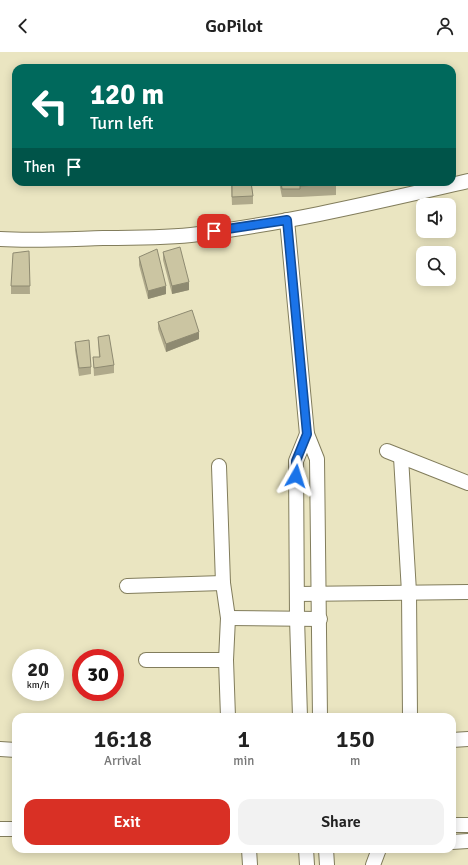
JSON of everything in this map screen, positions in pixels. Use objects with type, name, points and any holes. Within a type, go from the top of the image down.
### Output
[{"type":"street","points":[[456,184],[468,181]]},
{"type":"street","points":[[0,239],[54,240],[191,235],[287,220],[446,186]]},
{"type":"street","points":[[287,220],[307,434],[317,459],[320,713]]},
{"type":"street","points":[[300,713],[297,618],[296,461],[307,434]]},
{"type":"street","points":[[387,451],[468,483]]},
{"type":"street","points":[[400,456],[409,592],[410,713]]},
{"type":"street","points":[[219,466],[222,583],[228,618],[226,660],[228,713]]},
{"type":"street","points":[[127,586],[222,583]]},
{"type":"street","points":[[297,594],[468,592]]},
{"type":"street","points":[[228,618],[320,619]]},
{"type":"street","points":[[146,660],[226,660]]},
{"type":"street","points":[[456,740],[468,740]]},
{"type":"street","points":[[0,749],[12,750]]},
{"type":"street","points":[[456,825],[468,825]]},
{"type":"street","points":[[0,829],[12,829]]},
{"type":"street","points":[[456,842],[468,841]]},
{"type":"street","points":[[249,853],[250,865]]},
{"type":"street","points":[[306,853],[307,865]]},
{"type":"street","points":[[326,853],[327,865]]},
{"type":"street","points":[[373,865],[377,853]]},
{"type":"building","points":[[232,186],[252,186],[253,196],[232,197]]},
{"type":"building","points":[[282,186],[300,186],[300,189],[282,189]]},
{"type":"building","points":[[180,247],[189,282],[172,286],[163,252]]},
{"type":"building","points":[[157,249],[166,286],[148,291],[139,257]]},
{"type":"building","points":[[29,251],[30,286],[11,286],[13,253]]},
{"type":"building","points":[[192,310],[199,332],[166,344],[158,322]]},
{"type":"building","points":[[109,335],[114,365],[94,368],[93,357],[100,357],[98,337]]},
{"type":"building","points":[[89,340],[91,367],[79,368],[75,342]]},
{"type":"route","points":[[214,231],[287,220],[307,434],[296,461],[296,476]]}]
